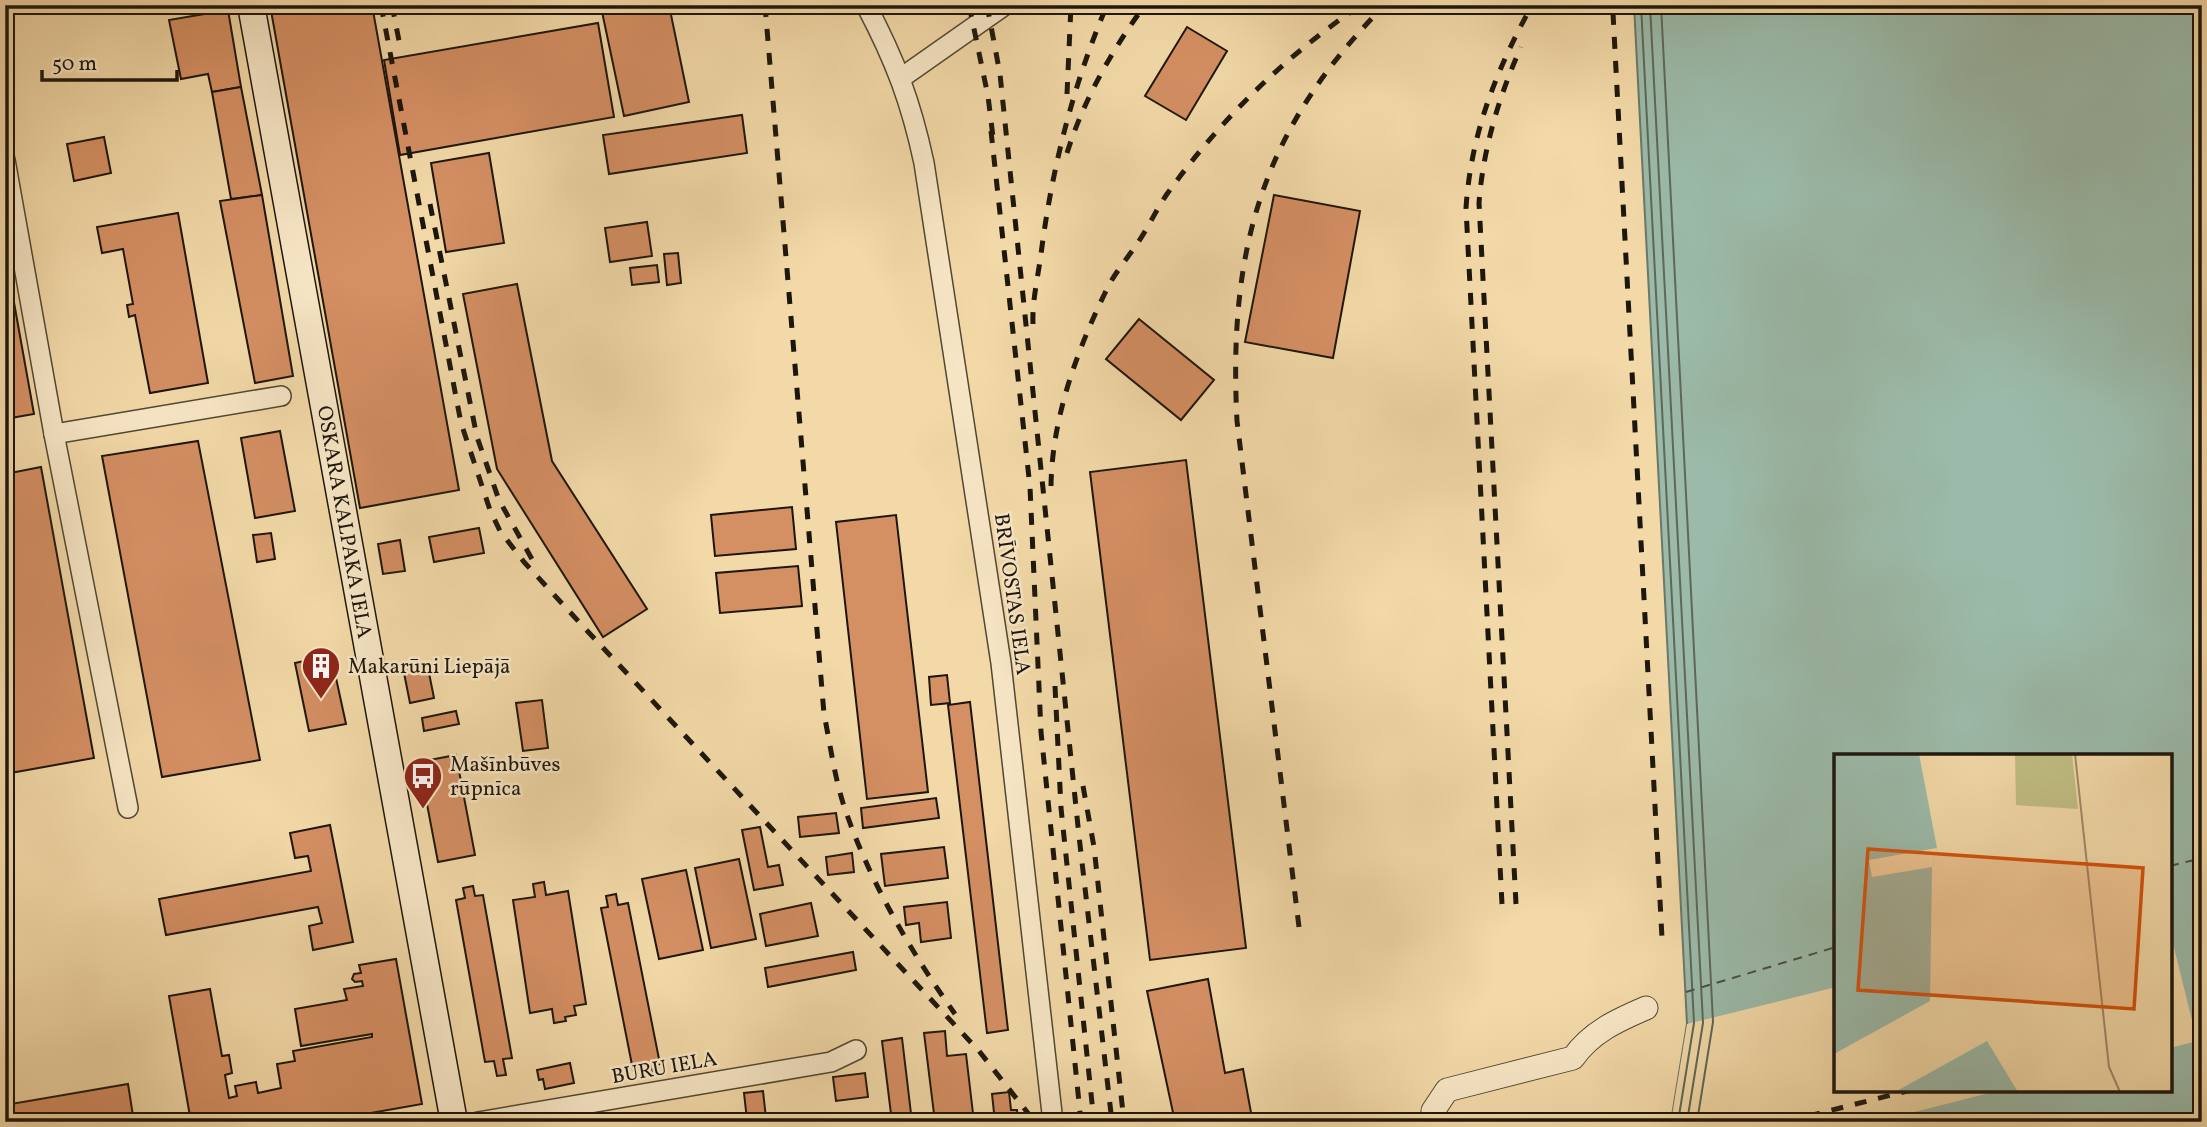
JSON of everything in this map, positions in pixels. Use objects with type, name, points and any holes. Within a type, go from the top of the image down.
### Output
[{"type":"main road","name":"OSKARA KALPAKA IELA","points":[[251,5],[454,1122]]},
{"type":"street","name":"BRĪVOSTAS IELA","points":[[866,5],[901,78],[925,163],[1001,663],[1053,1122]]},
{"type":"street","points":[[901,78],[1005,5]]},
{"type":"street","points":[[5,160],[54,435],[128,808]]},
{"type":"street","points":[[54,435],[281,396]]},
{"type":"street","points":[[1435,1122],[1433,1111],[1447,1090],[1573,1058],[1581,1046],[1611,1023],[1646,1008]]},
{"type":"street","name":"BURU IELA","points":[[478,1122],[831,1062],[856,1050]]},
{"type":"water","points":[[1634,5],[2202,5],[2202,1122],[1671,1122],[1687,1024]]},
{"type":"pier","points":[[2172,939],[2197,1041],[2172,1047]]},
{"type":"pier","points":[[1834,987],[1834,1092],[1993,1092],[1875,1122],[1671,1122],[1687,1024]]},
{"type":"building","points":[[270,5],[372,5],[459,490],[360,508]]},
{"type":"building","points":[[669,5],[689,102],[624,116],[601,7]]},
{"type":"building","points":[[228,10],[241,87],[212,92],[208,74],[181,79],[169,20]]},
{"type":"building","points":[[598,23],[614,117],[400,155],[384,60]]},
{"type":"building","points":[[1187,27],[1227,51],[1186,120],[1145,96]]},
{"type":"building","points":[[241,87],[262,195],[231,199],[212,92]]},
{"type":"building","points":[[742,115],[747,153],[609,174],[603,135]]},
{"type":"building","points":[[104,137],[111,173],[74,181],[67,144]]},
{"type":"building","points":[[489,153],[504,243],[446,252],[431,163]]},
{"type":"building","points":[[262,195],[293,376],[255,383],[220,201]]},
{"type":"building","points":[[1274,195],[1360,211],[1333,358],[1245,342]]},
{"type":"building","points":[[178,213],[208,383],[150,393],[135,315],[129,317],[127,305],[133,304],[123,249],[102,253],[97,227]]},
{"type":"building","points":[[647,222],[652,256],[610,262],[605,228]]},
{"type":"building","points":[[678,253],[681,283],[667,285],[664,254]]},
{"type":"building","points":[[657,265],[659,282],[632,285],[630,268]]},
{"type":"building","points":[[8,269],[34,414],[5,419],[5,270]]},
{"type":"building","points":[[517,284],[552,461],[647,609],[603,637],[497,469],[463,294]]},
{"type":"building","points":[[1139,319],[1214,380],[1181,420],[1106,359]]},
{"type":"building","points":[[280,431],[295,511],[255,518],[241,438]]},
{"type":"building","points":[[198,441],[260,760],[162,777],[102,456]]},
{"type":"building","points":[[1186,460],[1246,948],[1150,960],[1090,472]]},
{"type":"building","points":[[41,467],[94,758],[5,774],[5,474]]},
{"type":"building","points":[[792,507],[796,549],[715,556],[711,515]]},
{"type":"building","points":[[896,515],[928,792],[867,799],[836,522]]},
{"type":"building","points":[[479,528],[484,553],[434,562],[429,537]]},
{"type":"building","points":[[271,533],[275,559],[257,562],[253,535]]},
{"type":"building","points":[[400,540],[405,571],[383,574],[378,544]]},
{"type":"building","points":[[798,566],[802,606],[720,613],[716,573]]},
{"type":"building","name":"Makarūni Liepājā","points":[[331,655],[346,724],[309,731],[295,663]]},
{"type":"building","points":[[427,663],[434,698],[410,703],[403,668]]},
{"type":"building","points":[[947,675],[950,703],[931,705],[929,677]]},
{"type":"building","points":[[542,700],[548,748],[523,751],[516,703]]},
{"type":"building","points":[[970,702],[1008,1030],[987,1033],[948,705]]},
{"type":"building","points":[[456,711],[459,724],[424,731],[422,718]]},
{"type":"building","points":[[456,755],[475,855],[438,862],[419,762]]},
{"type":"building","points":[[936,798],[939,818],[863,828],[861,808]]},
{"type":"building","points":[[836,813],[839,833],[800,837],[798,817]]},
{"type":"building","points":[[330,825],[353,942],[313,950],[309,926],[322,923],[318,907],[166,935],[159,899],[311,871],[308,856],[295,858],[290,833]]},
{"type":"building","points":[[760,827],[768,867],[779,865],[783,885],[754,890],[742,830]]},
{"type":"building","points":[[944,847],[948,878],[885,886],[881,854]]},
{"type":"building","points":[[852,853],[854,872],[828,875],[826,857]]},
{"type":"building","points":[[739,859],[756,939],[711,948],[695,868]]},
{"type":"building","points":[[686,870],[703,950],[659,959],[642,879]]},
{"type":"building","points":[[544,882],[546,895],[568,891],[586,1004],[574,1006],[576,1015],[565,1017],[566,1021],[554,1023],[552,1009],[530,1013],[513,900],[535,897],[533,884]]},
{"type":"building","points":[[473,886],[475,896],[483,895],[512,1058],[503,1059],[506,1075],[497,1076],[494,1061],[485,1062],[456,900],[465,898],[463,888]]},
{"type":"building","points":[[616,894],[618,905],[628,903],[660,1064],[652,1066],[653,1074],[643,1076],[642,1068],[633,1070],[601,908],[608,907],[606,896]]},
{"type":"building","points":[[947,902],[951,938],[921,942],[919,923],[906,925],[904,907]]},
{"type":"building","points":[[811,903],[818,936],[766,946],[760,914]]},
{"type":"building","points":[[853,952],[856,970],[768,987],[765,968]]},
{"type":"building","points":[[396,959],[422,1104],[320,1122],[191,1122],[169,996],[210,989],[222,1056],[229,1055],[232,1073],[225,1075],[229,1098],[237,1096],[235,1086],[256,1082],[258,1093],[281,1088],[277,1064],[295,1061],[293,1051],[372,1037],[372,1034],[301,1046],[295,1009],[347,1000],[344,989],[363,986],[362,981],[355,982],[352,979],[354,974],[361,973],[359,965]]},
{"type":"building","points":[[1208,979],[1225,1073],[1243,1069],[1252,1118],[1234,1122],[1175,1122],[1147,991]]},
{"type":"building","points":[[945,1031],[947,1056],[966,1054],[974,1122],[935,1122],[924,1033]]},
{"type":"building","points":[[902,1038],[912,1122],[892,1122],[882,1041]]},
{"type":"building","points":[[570,1063],[574,1083],[545,1089],[537,1070]]},
{"type":"building","points":[[865,1073],[868,1097],[836,1101],[833,1077]]},
{"type":"building","points":[[128,1084],[134,1122],[5,1122],[5,1105]]},
{"type":"building","points":[[763,1091],[766,1118],[747,1120],[744,1093]]},
{"type":"building","points":[[1009,1092],[1011,1110],[1017,1110],[1018,1122],[995,1122],[992,1094]]},
{"type":"ferry route","points":[[2172,866],[2202,858]]},
{"type":"ferry route","points":[[1686,992],[1834,948]]},
{"type":"railway","points":[[381,5],[461,423],[490,510],[500,531],[524,562],[579,622],[979,1051],[1035,1122]]},
{"type":"railway","points":[[392,5],[400,46]]},
{"type":"railway","points":[[765,5],[824,714],[832,758],[843,803],[877,886],[906,939],[955,1014]]},
{"type":"railway","points":[[969,5],[988,96],[993,137]]},
{"type":"railway","points":[[987,5],[1000,74],[1079,836],[1112,1122]]},
{"type":"railway","points":[[1067,94],[1071,5]]},
{"type":"railway","points":[[1033,324],[1033,307],[1046,222],[1065,127],[1107,5]]},
{"type":"railway","points":[[1067,153],[1100,76],[1145,5]]},
{"type":"railway","points":[[1051,486],[1052,461],[1061,411],[1084,339],[1108,286],[1163,200],[1209,140],[1255,91],[1306,46],[1361,5]]},
{"type":"railway","points":[[1299,927],[1237,421],[1239,301],[1247,247],[1262,195],[1282,146],[1309,98],[1343,51],[1385,5]]},
{"type":"railway","points":[[1502,904],[1466,208],[1473,154],[1487,103],[1507,54],[1532,5]]},
{"type":"railway","points":[[1613,13],[1662,938]]},
{"type":"railway","points":[[1516,904],[1479,203],[1493,123],[1521,47]]},
{"type":"railway","points":[[991,131],[1030,487],[1041,732],[1081,1122]]},
{"type":"railway","points":[[430,204],[477,437],[499,500],[533,561]]},
{"type":"railway","points":[[1055,686],[1061,808],[1094,1122]]},
{"type":"railway","points":[[1083,786],[1094,847],[1124,1122]]},
{"type":"railway","points":[[1785,1122],[1903,1092]]},
{"type":"place","name":"Makarūni Liepājā","points":[[321,700]]},
{"type":"place","name":"Mašīnbūves rūpnīca","points":[[423,810]]}]
